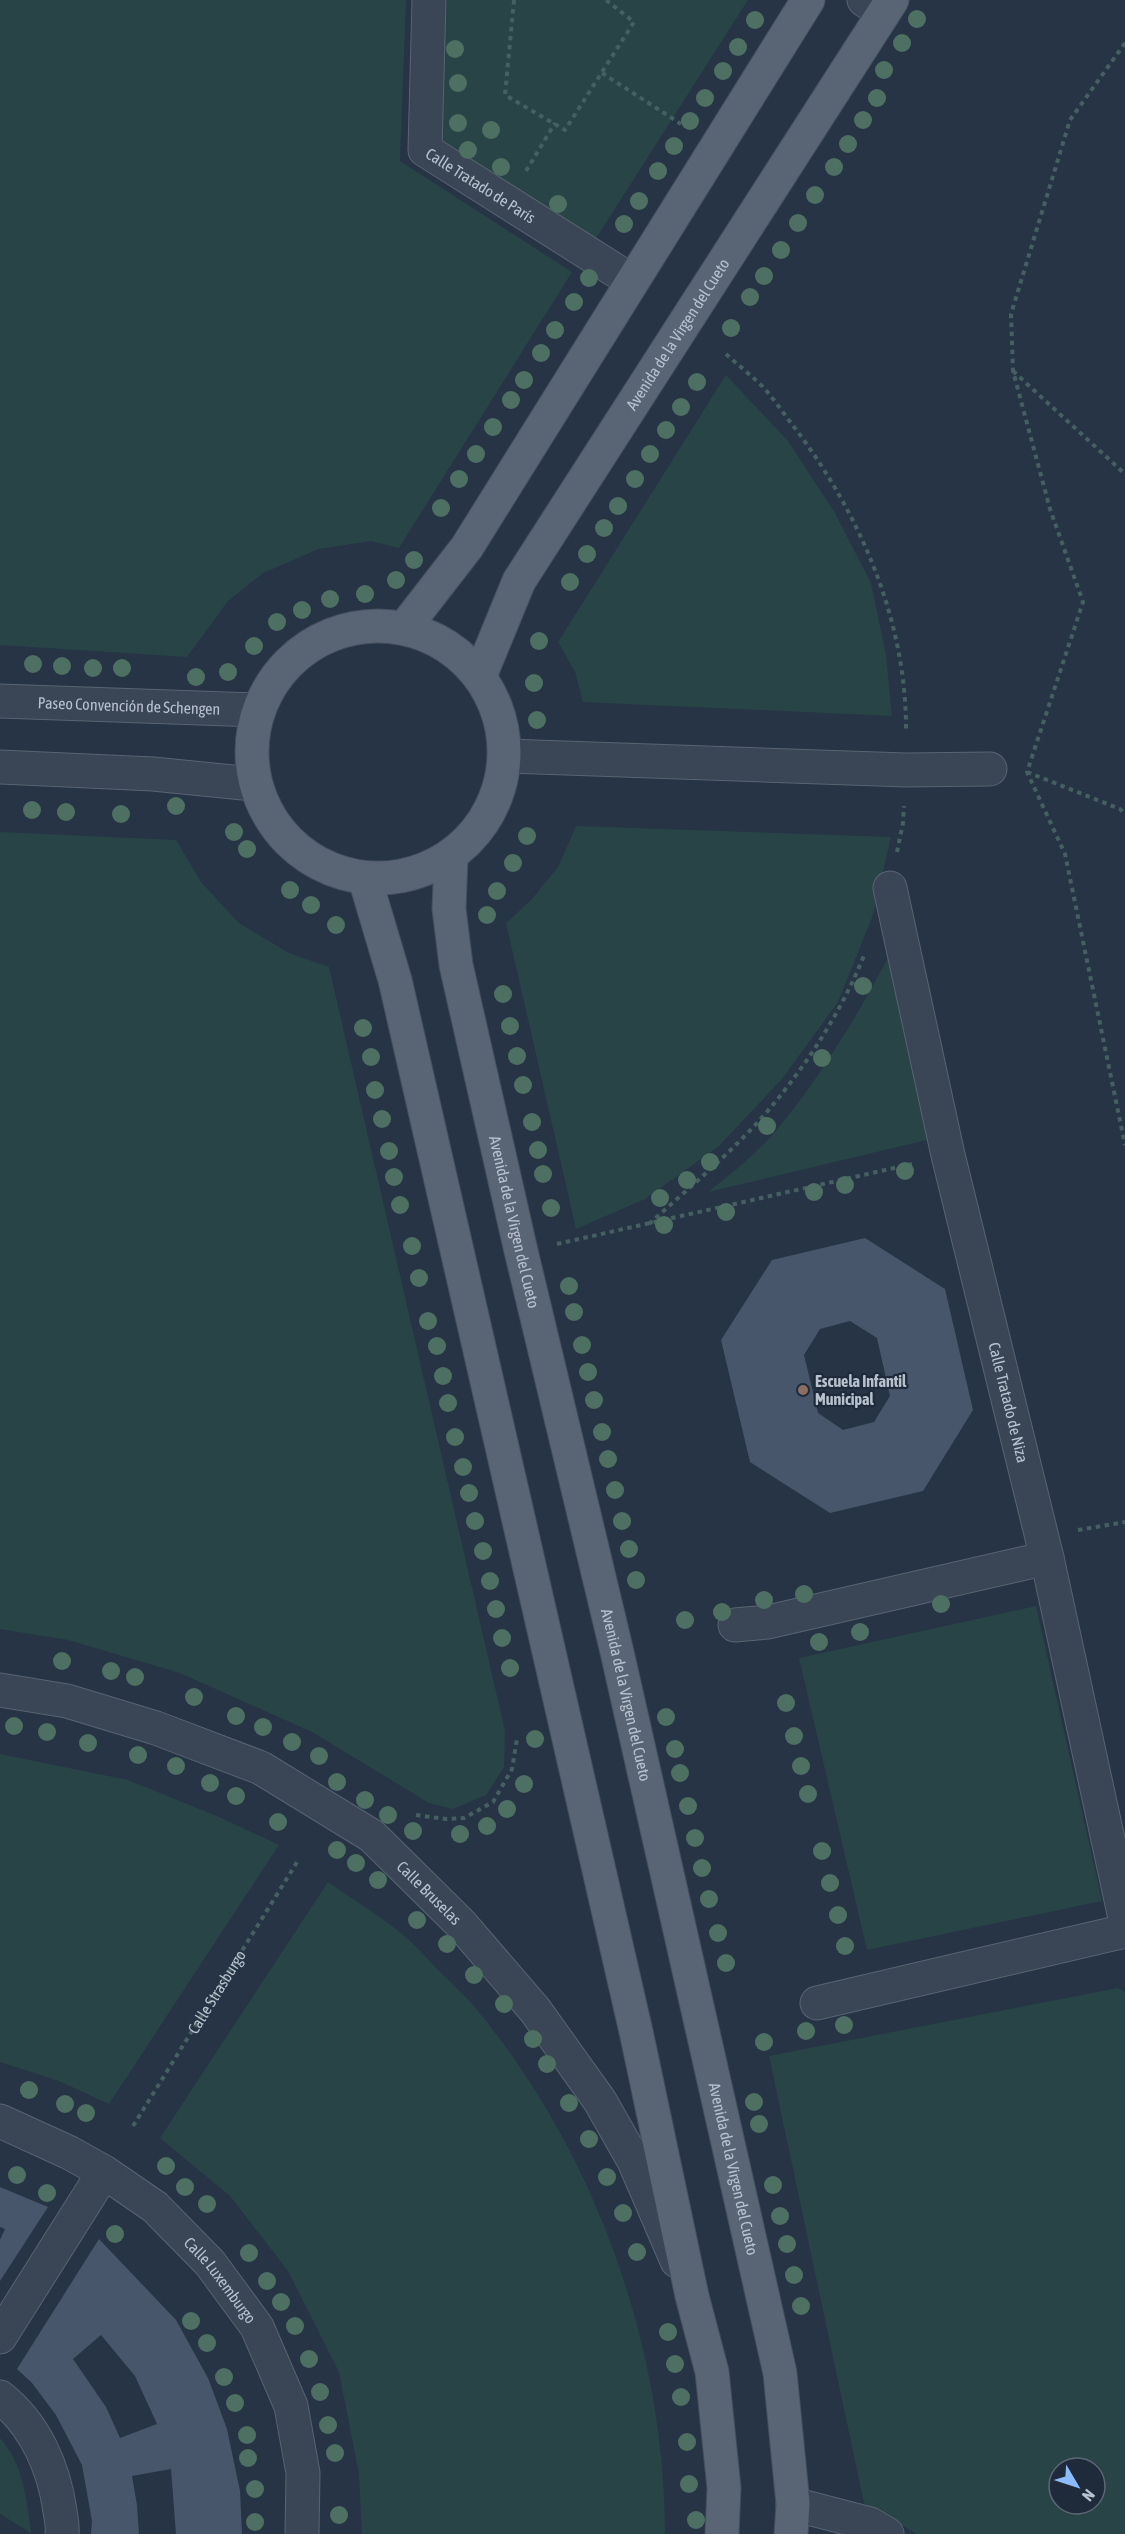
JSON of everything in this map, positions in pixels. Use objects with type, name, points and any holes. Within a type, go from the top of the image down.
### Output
[{"type":"main road","points":[[405,627],[467,547],[808,0]]},
{"type":"main road","name":"Avenida de la Virgen del Cueto","points":[[480,676],[519,581],[879,4]]},
{"type":"main road","points":[[405,627],[451,647],[480,676],[502,722],[504,770],[487,818],[451,857],[412,875],[365,879],[316,864],[272,824],[254,784],[250,749],[257,710],[284,666],[335,631],[405,627]]},
{"type":"main road","name":"Avenida de la Virgen del Cueto","points":[[451,857],[449,909],[456,965],[521,1251],[617,1652],[780,2373],[792,2519]]},
{"type":"main road","points":[[365,879],[395,980],[634,2024],[692,2296],[712,2372],[724,2488],[722,2534]]},
{"type":"street","name":"Calle Tratado de París","points":[[429,0],[426,150],[632,281]]},
{"type":"street","name":"Paseo Convención de Schengen","points":[[0,701],[257,710]]},
{"type":"street","points":[[505,756],[906,770],[990,769]]},
{"type":"street","points":[[0,767],[153,774],[254,784]]},
{"type":"street","name":"Calle Tratado de Niza","points":[[890,888],[948,1155],[1045,1547],[1125,1918]]},
{"type":"street","points":[[735,1626],[768,1623],[1045,1547]]},
{"type":"street","name":"Calle Bruselas","points":[[0,1690],[67,1701],[156,1728],[261,1768],[372,1836],[461,1924],[513,1984],[535,2010],[600,2102],[634,2161],[692,2296]]},
{"type":"street","points":[[817,2003],[1125,1931]]},
{"type":"street","name":"Calle Luxemburgo","points":[[0,2121],[70,2153],[104,2172],[155,2207],[210,2263],[257,2327],[291,2406],[303,2473],[302,2534]]},
{"type":"street","points":[[0,2337],[104,2172]]},
{"type":"street","points":[[0,2397],[13,2407],[39,2443],[56,2485],[62,2534]]},
{"type":"street","points":[[792,2519],[870,2524],[887,2534]]},
{"type":"path","points":[[513,0],[505,95],[565,130],[634,22],[606,0]]},
{"type":"path","points":[[1125,43],[1070,120],[1011,314],[1013,370],[1050,509],[1083,602],[1027,772],[1065,854],[1125,1145]]},
{"type":"path","points":[[602,73],[681,124]]},
{"type":"path","points":[[508,203],[555,123]]},
{"type":"path","points":[[1013,370],[1125,474]]},
{"type":"path","points":[[1027,772],[1125,814]]},
{"type":"path","points":[[521,1251],[948,1155]]},
{"type":"path","points":[[1045,1547],[1125,1522]]},
{"type":"path","points":[[416,1815],[446,1819],[464,1818],[493,1802],[512,1769],[517,1739]]},
{"type":"path","name":"Calle Strasburgo","points":[[133,2127],[299,1860]]},
{"type":"green space","points":[[0,0],[406,0],[400,161],[572,272],[399,548],[371,541],[319,549],[263,573],[228,601],[187,657],[0,645]]},
{"type":"green space","points":[[447,0],[748,0],[595,240],[440,142]]},
{"type":"green space","points":[[726,375],[788,441],[835,513],[871,583],[886,655],[892,716],[583,702],[575,672],[558,642]]},
{"type":"green space","points":[[576,826],[891,837],[873,915],[838,1002],[782,1079],[719,1146],[645,1199],[576,1229],[506,923],[532,899],[558,867]]},
{"type":"green space","points":[[0,832],[176,840],[201,882],[239,923],[289,953],[329,967],[505,1731],[504,1767],[486,1795],[453,1809],[429,1803],[312,1732],[180,1673],[68,1640],[0,1629]]},
{"type":"green space","points":[[888,958],[927,1140],[708,1192],[763,1145],[795,1107],[838,1045]]},
{"type":"green space","points":[[1036,1606],[1102,1901],[867,1950],[799,1658]]},
{"type":"green space","points":[[0,1754],[128,1780],[219,1817],[279,1845],[109,2104],[59,2081],[0,2062]]},
{"type":"green space","points":[[328,1882],[407,1938],[469,2001],[520,2067],[557,2127],[589,2191],[616,2257],[637,2325],[652,2394],[662,2464],[665,2534],[362,2534],[359,2474],[339,2372],[288,2271],[230,2196],[160,2138]]},
{"type":"green space","points":[[1118,1988],[1125,1992],[1125,2534],[917,2534],[864,2503],[769,2056]]},
{"type":"green space","points":[[0,2438],[14,2459],[23,2483],[31,2533],[0,2514]]},
{"type":"building","points":[[865,1238],[945,1289],[973,1410],[923,1491],[830,1513],[750,1462],[721,1340],[772,1260]],"holes":[[[850,1321],[877,1338],[890,1396],[874,1422],[843,1430],[818,1413],[804,1355],[820,1329]]]},
{"type":"building","points":[[0,2187],[48,2207],[0,2281],[0,2240],[5,2229],[0,2227]]},
{"type":"building","points":[[99,2239],[176,2320],[208,2378],[227,2429],[240,2491],[242,2534],[176,2534],[171,2469],[132,2476],[139,2534],[91,2534],[92,2521],[82,2465],[56,2415],[32,2383],[17,2369]],"holes":[[[101,2335],[135,2376],[157,2424],[120,2438],[106,2407],[73,2359]]]},
{"type":"place","name":"Escuela Infantil Municipal","points":[[803,1390]]}]
